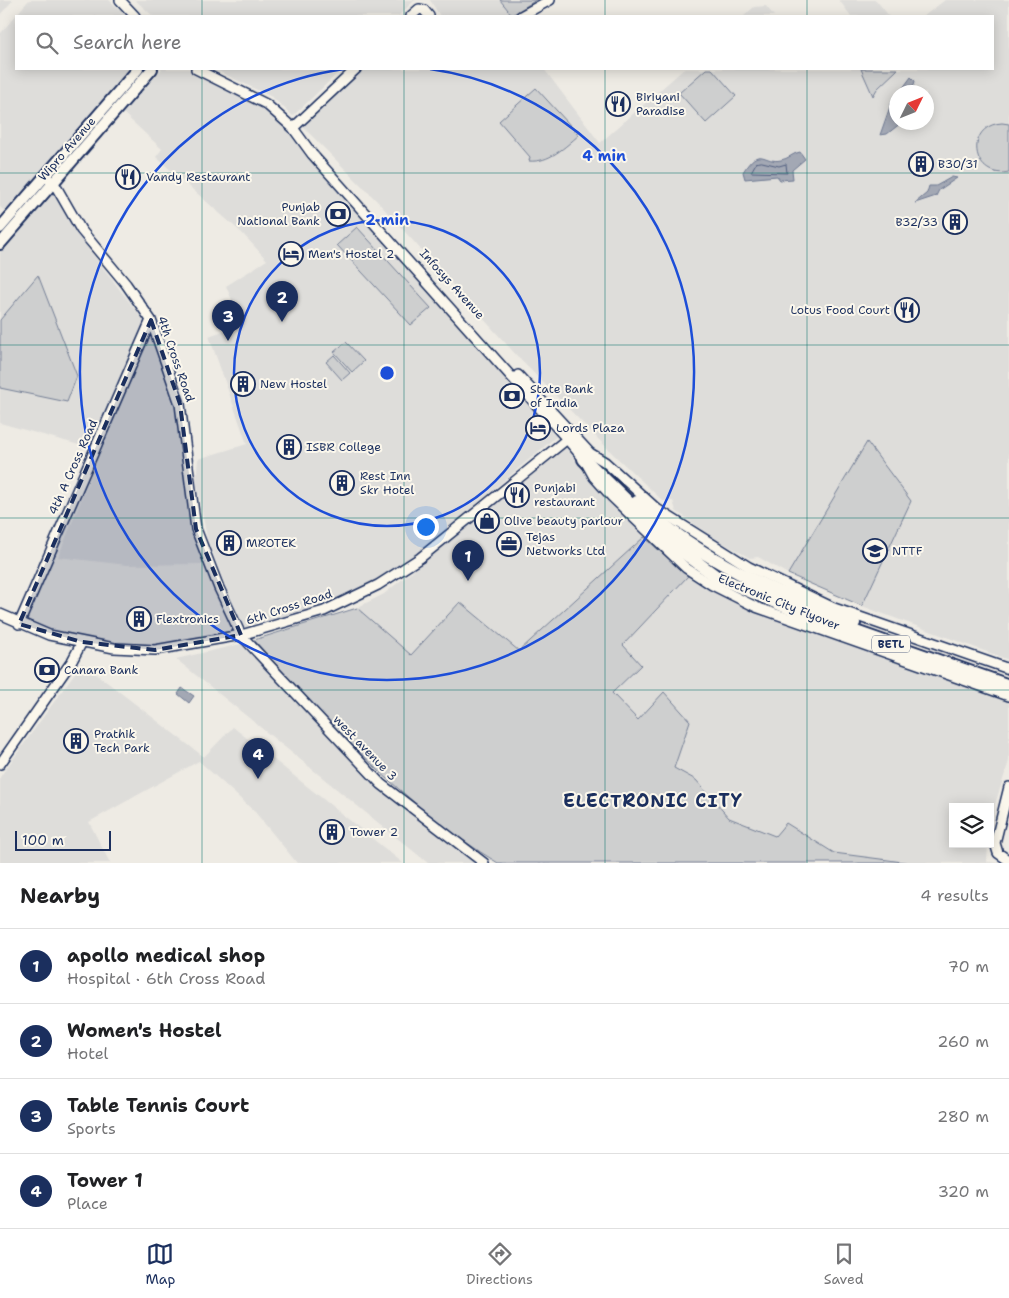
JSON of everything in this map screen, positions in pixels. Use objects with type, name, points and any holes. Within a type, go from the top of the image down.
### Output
[{"type":"highway","name":"Electronic City Flyover","points":[[587,456],[601,467],[646,511],[673,531],[728,566],[805,605],[978,671],[1009,686]]},
{"type":"highway","name":"Electronic City Flyover","points":[[587,456],[668,541],[717,578],[796,611],[978,671],[1009,679]]},
{"type":"main road","name":"Wipro Avenue","points":[[0,228],[44,175],[137,70]]},
{"type":"main road","name":"Wipro Avenue","points":[[0,244],[151,70]]},
{"type":"street","points":[[114,0],[129,15]]},
{"type":"street","points":[[120,0],[134,15]]},
{"type":"street","points":[[523,15],[550,0]]},
{"type":"street","points":[[412,15],[419,9],[424,10],[428,15]]},
{"type":"street","points":[[198,70],[266,104],[294,127]]},
{"type":"street","points":[[205,70],[268,101],[294,127]]},
{"type":"street","points":[[294,127],[355,70]]},
{"type":"street","name":"Infosys Avenue","points":[[294,127],[312,154],[587,456]]},
{"type":"street","name":"Infosys Avenue","points":[[294,127],[328,168],[524,386]]},
{"type":"street","name":"4th Cross Road","points":[[44,175],[54,184],[81,230],[126,284],[151,320],[180,404],[187,445],[192,515],[219,588],[241,635]]},
{"type":"street","name":"4th A Cross Road","points":[[19,624],[151,320]]},
{"type":"street","name":"6th Cross Road","points":[[0,614],[19,624],[49,635],[114,648],[155,650],[241,635],[324,611],[378,585],[420,558],[570,436]]},
{"type":"street","points":[[587,456],[605,462],[657,509],[749,568],[834,608],[1009,669]]},
{"type":"street","points":[[587,456],[600,484],[657,542],[686,568],[712,585],[756,607],[1009,696]]},
{"type":"street","name":"west avenue 3","points":[[241,635],[381,784],[484,863]]},
{"type":"street","points":[[0,764],[72,662],[82,642]]},
{"type":"street","points":[[1008,863],[1008,860],[998,853],[995,843],[1009,787]]},
{"type":"highlighted area","points":[[151,320],[180,404],[196,529],[241,635],[155,650],[82,642],[19,624]]},
{"type":"shaded area","points":[[0,0],[13,0],[0,15]]},
{"type":"shaded area","points":[[29,0],[109,0],[125,15],[16,15]]},
{"type":"shaded area","points":[[135,0],[415,0],[399,15],[152,15]]},
{"type":"shaded area","points":[[430,0],[500,0],[512,15],[439,15]]},
{"type":"shaded area","points":[[500,0],[536,0],[512,15]]},
{"type":"shaded area","points":[[839,0],[876,0],[888,15],[850,15]]},
{"type":"shaded area","points":[[945,0],[1009,0],[1009,660],[862,606],[788,574],[758,557],[750,558],[714,538],[676,511],[673,501],[663,501],[613,454],[519,358],[377,201],[302,126],[362,70],[545,70],[600,143],[683,70],[994,70],[994,15],[925,15]]},
{"type":"shaded area","points":[[766,6],[773,15],[745,15],[754,7]]},
{"type":"shaded area","points":[[15,16],[15,70],[130,70],[72,134],[7,213],[0,207],[0,34]]},
{"type":"shaded area","points":[[161,70],[191,70],[263,106],[277,118],[340,192],[558,435],[416,555],[375,582],[322,609],[244,627],[229,596],[207,538],[196,481],[198,459],[247,444],[209,336],[242,324],[226,286],[267,260],[242,233],[156,157],[162,149],[123,113]]},
{"type":"shaded area","points":[[216,70],[341,70],[293,116],[272,97]]},
{"type":"shaded area","points":[[705,70],[713,70],[736,96],[706,123],[679,93]]},
{"type":"shaded area","points":[[861,70],[897,70],[877,89],[873,96]]},
{"type":"shaded area","points":[[536,88],[579,135],[550,157],[529,161],[530,157],[499,121]]},
{"type":"shaded area","points":[[1002,123],[1009,124],[1009,172],[996,172],[987,168],[980,161],[977,151],[977,141],[982,133],[990,126]]},
{"type":"shaded area","points":[[53,193],[77,234],[144,321],[90,448],[0,423],[0,250]]},
{"type":"shaded area","points":[[357,227],[431,308],[411,325],[337,245]]},
{"type":"shaded area","points":[[38,275],[77,376],[67,402],[0,388],[0,320]]},
{"type":"shaded area","points":[[150,328],[176,414],[188,516],[203,564],[127,565],[58,557]]},
{"type":"shaded area","points":[[346,342],[364,361],[352,372],[334,352]]},
{"type":"shaded area","points":[[334,355],[350,373],[342,380],[326,362]]},
{"type":"shaded area","points":[[867,442],[911,501],[862,606],[788,574]]},
{"type":"shaded area","points":[[566,448],[644,537],[688,576],[723,596],[786,623],[1009,700],[1009,761],[994,809],[994,803],[949,803],[949,848],[988,848],[987,862],[999,863],[498,863],[471,846],[391,784],[341,735],[254,640],[348,612],[384,594]]},
{"type":"shaded area","points":[[644,537],[688,576],[623,645],[641,665],[612,693],[638,720],[664,692],[690,721],[674,768],[696,780],[729,818],[775,836],[786,823],[834,853],[911,863],[498,863],[463,840],[398,789],[310,701],[254,640],[357,608],[411,655],[460,602],[519,651]]},
{"type":"shaded area","points":[[241,644],[421,820],[478,863],[428,863],[176,659]]},
{"type":"shaded area","points":[[82,663],[204,757],[233,727],[403,863],[297,863],[255,812],[199,761],[89,822],[110,863],[0,863],[0,777]]},
{"type":"water","points":[[911,77],[915,81],[914,85],[905,85]]},
{"type":"water","points":[[889,110],[889,130],[892,130],[887,134],[880,135]]},
{"type":"water","points":[[800,152],[805,159],[792,170],[793,179],[780,180],[777,176],[745,179],[743,172],[758,157],[775,161]]},
{"type":"water","points":[[952,177],[957,178],[939,190],[936,196],[915,203],[927,193],[929,186],[936,186]]},
{"type":"water","points":[[182,688],[194,696],[189,703],[178,694]]},
{"type":"place","name":"Biriyani Paradise","points":[[618,104]]},
{"type":"place","name":"B30/31","points":[[921,164]]},
{"type":"place","name":"Vandy Restaurant","points":[[128,177]]},
{"type":"place","name":"Punjab National Bank","points":[[338,214]]},
{"type":"place","name":"B32/33","points":[[955,222]]},
{"type":"place","name":"Men's Hostel 2","points":[[291,254]]},
{"type":"place","name":"Lotus Food Court","points":[[907,310]]},
{"type":"place","name":"Women's Hostel","points":[[282,322]]},
{"type":"place","name":"Table Tennis Court","points":[[228,341]]},
{"type":"place","name":"New Hostel","points":[[243,384]]},
{"type":"place","name":"State Bank of India","points":[[512,396]]},
{"type":"place","name":"Lords Plaza","points":[[538,428]]},
{"type":"place","name":"ISBR College","points":[[289,447]]},
{"type":"place","name":"Rest Inn Skr Hotel","points":[[342,483]]},
{"type":"place","name":"Punjabi restaurant","points":[[517,495]]},
{"type":"place","name":"Olive beauty parlour","points":[[487,521]]},
{"type":"place","name":"MROTEK","points":[[229,543]]},
{"type":"place","name":"Tejas Networks Ltd","points":[[509,544]]},
{"type":"place","name":"NTTF","points":[[875,551]]},
{"type":"place","name":"apollo medical shop","points":[[468,581]]},
{"type":"place","name":"Flextronics","points":[[139,619]]},
{"type":"place","name":"Canara Bank","points":[[47,670]]},
{"type":"place","name":"Prathik Tech Park","points":[[76,741]]},
{"type":"place","name":"Tower 1","points":[[258,779]]},
{"type":"place","name":"Tower 2","points":[[332,832]]},
{"type":"district","name":"ELECTRONIC CITY","points":[[653,801]]}]
